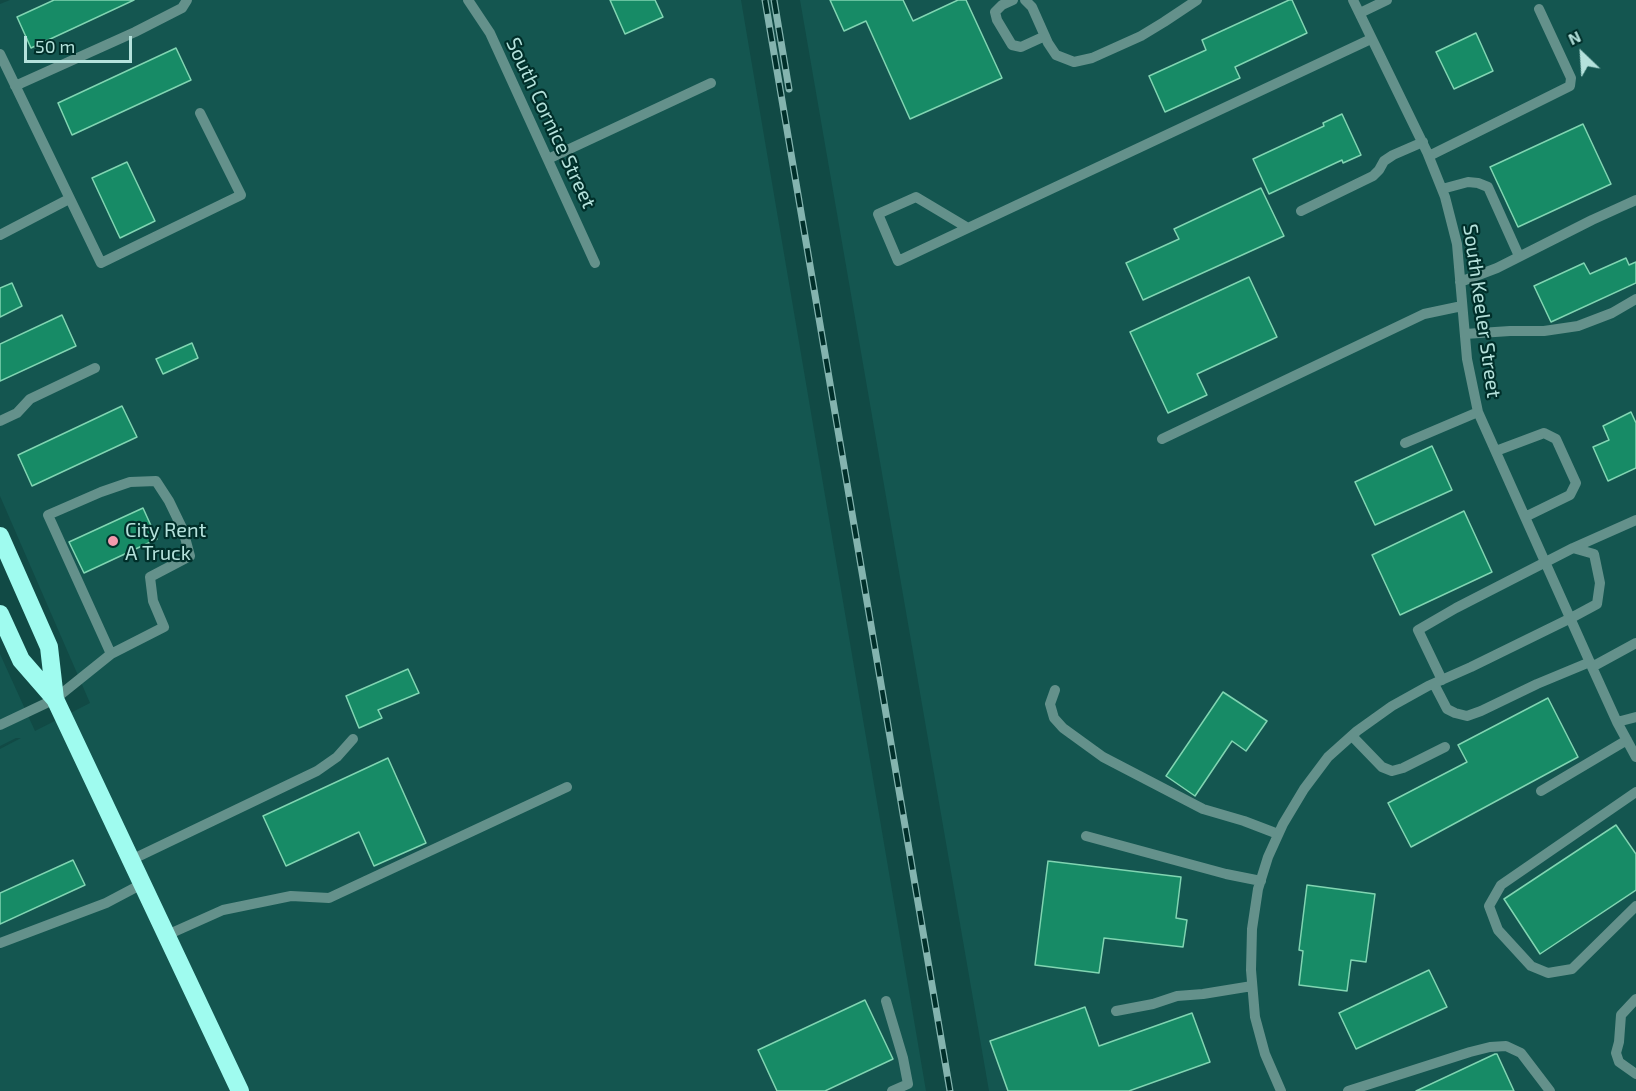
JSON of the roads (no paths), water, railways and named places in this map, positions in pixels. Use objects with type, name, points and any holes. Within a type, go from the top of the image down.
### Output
[{"type":"highway","points":[[0,536],[49,647],[55,699]]},
{"type":"highway","points":[[0,614],[21,660],[55,699],[240,1091]]},
{"type":"street","points":[[15,86],[135,32],[182,8],[187,0]]},
{"type":"street","name":"South Cornice Street","points":[[468,0],[490,33],[595,263]]},
{"type":"street","points":[[1013,0],[1002,5],[995,12],[997,20],[1012,45],[1021,47],[1045,36]]},
{"type":"street","points":[[1025,0],[1032,7],[1056,55],[1074,62],[1092,58],[1141,36],[1197,0]]},
{"type":"street","name":"South Keeler Street","points":[[1353,0],[1423,142],[1442,189],[1457,244],[1467,359],[1478,412],[1617,722],[1636,757]]},
{"type":"street","points":[[1360,13],[1387,0]]},
{"type":"street","points":[[1429,156],[1570,86],[1571,78],[1539,9]]},
{"type":"street","points":[[968,228],[916,196],[878,214],[898,261],[1371,39]]},
{"type":"street","points":[[0,54],[101,263],[241,195],[200,113]]},
{"type":"street","points":[[548,159],[711,83]]},
{"type":"street","points":[[1301,211],[1373,176],[1384,161],[1423,142]]},
{"type":"street","points":[[1442,189],[1468,182],[1488,187],[1519,256]]},
{"type":"street","points":[[0,235],[69,199]]},
{"type":"street","points":[[1460,282],[1497,268],[1636,200]]},
{"type":"street","points":[[1465,334],[1544,331],[1578,326],[1612,313],[1636,299]]},
{"type":"street","points":[[1162,439],[1424,314],[1462,306]]},
{"type":"street","points":[[0,421],[17,413],[30,399],[95,368]]},
{"type":"street","points":[[1405,443],[1478,412]]},
{"type":"street","points":[[1496,451],[1544,434],[1556,439],[1576,483],[1570,495],[1525,517]]},
{"type":"street","points":[[0,725],[55,699],[111,654],[164,627],[153,601],[150,577],[190,556],[183,530],[156,481],[130,482],[100,492],[48,515],[111,654]]},
{"type":"street","points":[[1636,520],[1573,548],[1418,630],[1447,709],[1467,716],[1537,684],[1591,665],[1636,643]]},
{"type":"street","points":[[1281,1091],[1265,1054],[1255,1017],[1251,970],[1252,929],[1261,882],[1268,856],[1278,834],[1304,789],[1328,758],[1352,736],[1392,706],[1597,604],[1600,583],[1594,554],[1573,548]]},
{"type":"street","points":[[1055,690],[1050,704],[1054,718],[1063,728],[1103,757],[1203,809],[1278,834]]},
{"type":"street","points":[[1617,722],[1636,717]]},
{"type":"street","points":[[1352,736],[1382,767],[1392,771],[1403,768],[1445,747]]},
{"type":"street","points":[[131,860],[316,771],[337,757],[353,739]]},
{"type":"street","points":[[1541,791],[1627,740]]},
{"type":"street","points":[[167,935],[223,910],[291,896],[329,898],[567,787]]},
{"type":"street","points":[[1636,792],[1501,885],[1489,906],[1498,930],[1531,966],[1548,974],[1572,969],[1636,906]]},
{"type":"street","points":[[1086,836],[1261,882]]},
{"type":"street","points":[[0,943],[106,903],[142,884]]},
{"type":"street","points":[[1116,1011],[1153,1004],[1177,996],[1252,986]]},
{"type":"street","points":[[1636,999],[1621,1015],[1616,1053],[1620,1062],[1636,1074]]},
{"type":"street","points":[[886,1001],[903,1058],[908,1084],[892,1091]]},
{"type":"street","points":[[1348,1091],[1470,1052],[1506,1046],[1521,1053],[1550,1091]]},
{"type":"railway","points":[[765,0],[950,1091]]},
{"type":"railway","points":[[774,0],[789,89]]},
{"type":"place","name":"City Rent A Truck","points":[[113,541]]}]
